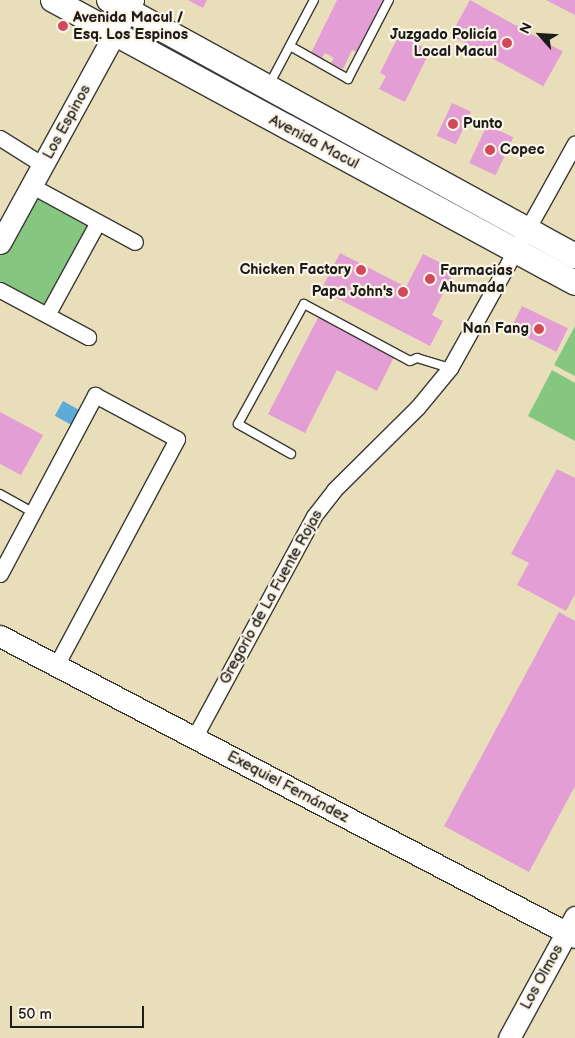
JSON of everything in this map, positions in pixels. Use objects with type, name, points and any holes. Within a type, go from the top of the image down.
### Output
[{"type":"main road","name":"Avenida Macul","points":[[53,0],[575,283]]},
{"type":"main road","name":"Avenida Macul","points":[[123,3],[268,87],[575,256]]},
{"type":"street","name":"Los Espinos","points":[[0,244],[5,222],[32,186],[115,34],[123,3]]},
{"type":"street","points":[[0,138],[43,165]]},
{"type":"street","name":"Gregorio de La Fuente Rojas","points":[[194,738],[314,516],[334,490],[417,408],[450,368],[575,143]]},
{"type":"street","points":[[32,186],[135,242]]},
{"type":"street","points":[[47,315],[98,222]]},
{"type":"street","points":[[0,290],[88,337]]},
{"type":"street","points":[[0,574],[95,395],[177,439],[56,666]]},
{"type":"street","name":"Exequiel Fernández","points":[[0,636],[194,738],[572,929]]},
{"type":"street","name":"Los Olmos","points":[[509,1038],[572,929]]},
{"type":"lane","points":[[268,87],[314,0]]},
{"type":"lane","points":[[290,46],[348,79],[389,0]]},
{"type":"lane","points":[[291,454],[238,424],[304,304],[410,361],[417,358],[450,368]]},
{"type":"lane","points":[[0,494],[33,512]]},
{"type":"green space","points":[[32,186],[98,222],[47,315],[0,290],[0,243]]},
{"type":"green space","points":[[575,326],[575,376],[554,365]]},
{"type":"green space","points":[[552,370],[575,383],[575,441],[528,416]]},
{"type":"water","points":[[63,401],[81,411],[73,426],[55,416]]},
{"type":"building","points":[[188,0],[207,0],[203,8]]},
{"type":"building","points":[[337,0],[383,0],[356,52],[352,50],[343,69],[331,63],[334,58],[325,53],[322,58],[311,53]]},
{"type":"building","name":"Juzgado Policía Local Macul","points":[[470,0],[563,51],[543,86],[451,35]]},
{"type":"building","points":[[546,0],[575,0],[575,15]]},
{"type":"building","points":[[399,35],[430,51],[405,102],[379,89],[386,76],[380,73]]},
{"type":"building","name":"Punto","points":[[452,103],[471,112],[456,145],[437,136]]},
{"type":"building","name":"Copec","points":[[487,125],[513,137],[496,175],[469,163]]},
{"type":"building","points":[[340,253],[406,287],[423,254],[455,270],[432,315],[443,321],[430,346],[321,290]]},
{"type":"building","name":"Nan Fang","points":[[522,306],[568,328],[556,352],[511,329]]},
{"type":"building","points":[[319,316],[395,355],[377,391],[337,370],[305,433],[268,414]]},
{"type":"building","points":[[0,412],[43,435],[21,475],[0,464]]},
{"type":"building","points":[[557,469],[575,478],[575,594],[566,611],[517,585],[529,563],[511,554]]},
{"type":"building","points":[[559,612],[575,621],[575,786],[529,872],[444,826]]},
{"type":"place","name":"Avenida Macul / Esq. Los Espinos","points":[[63,26]]},
{"type":"place","name":"Juzgado Policía Local Macul","points":[[507,43]]},
{"type":"place","name":"Punto","points":[[453,124]]},
{"type":"place","name":"Copec","points":[[490,150]]},
{"type":"place","name":"Chicken Factory","points":[[361,270]]},
{"type":"place","name":"Farmacias Ahumada","points":[[430,279]]},
{"type":"place","name":"Papa John's","points":[[403,292]]},
{"type":"place","name":"Nan Fang","points":[[539,329]]}]
